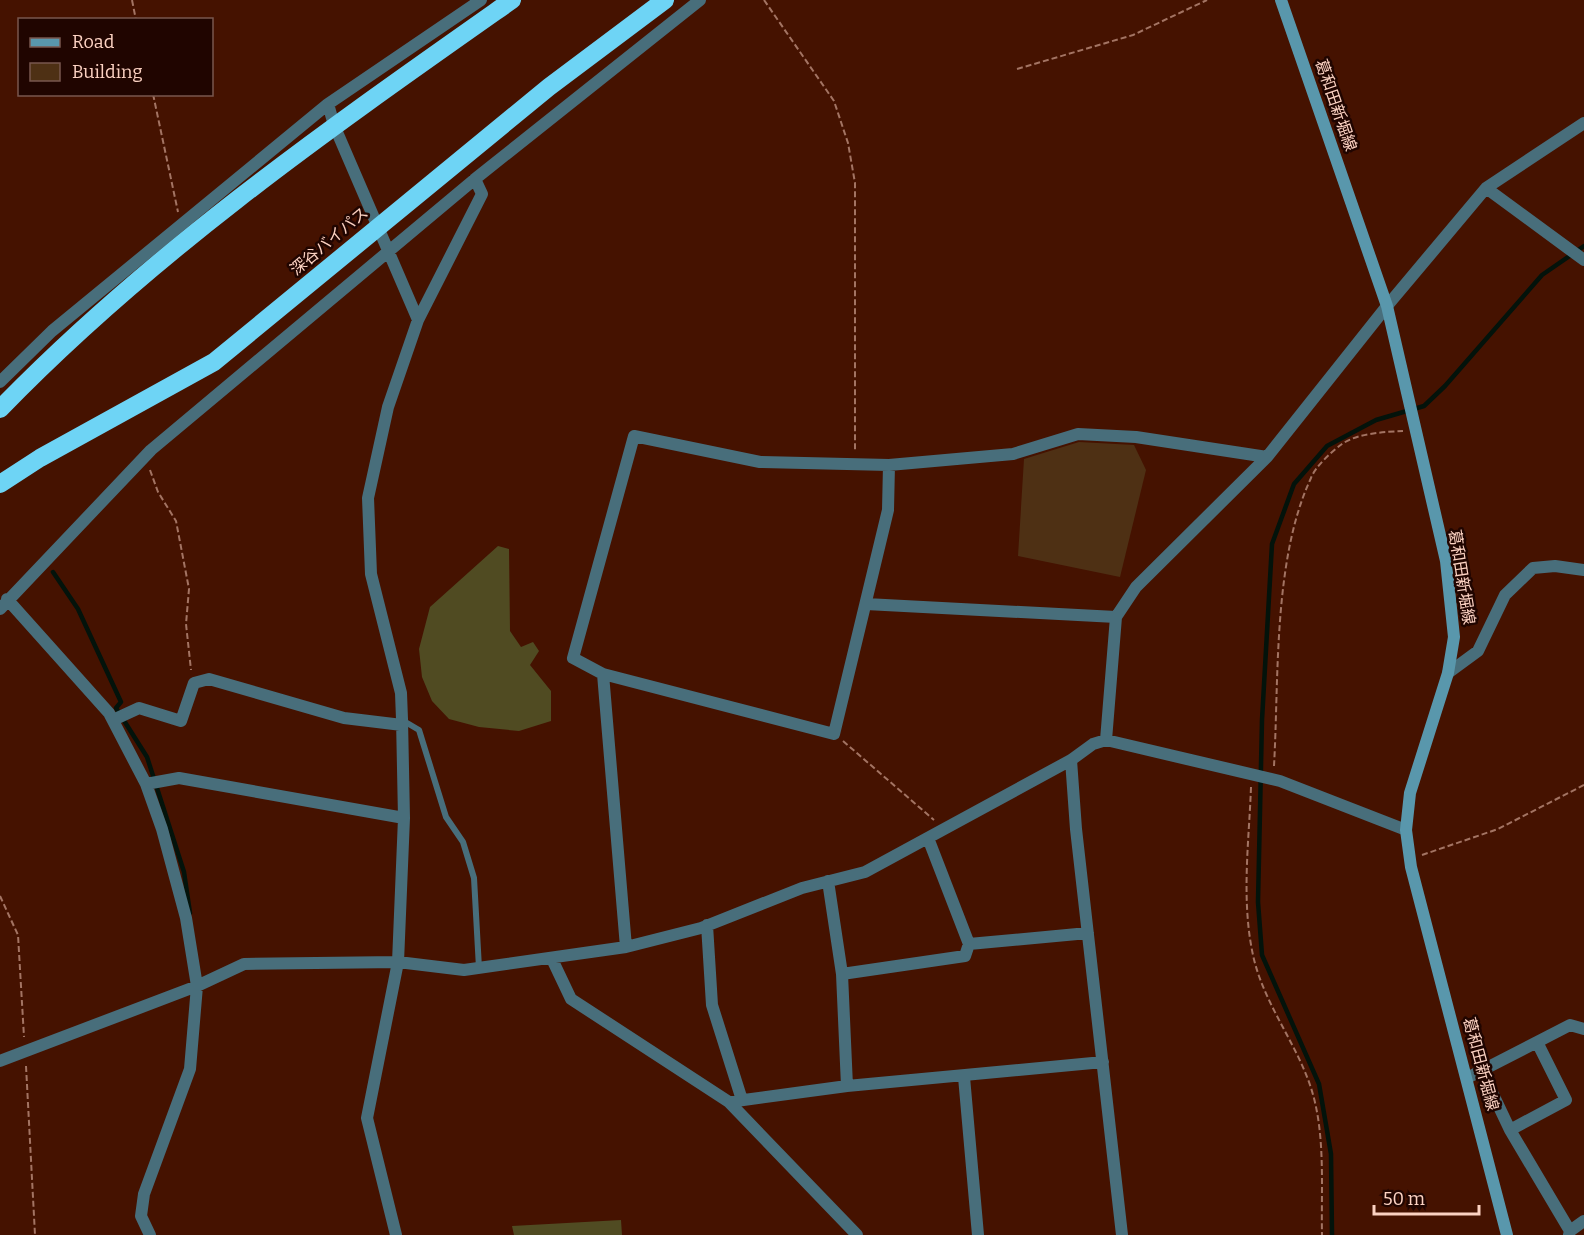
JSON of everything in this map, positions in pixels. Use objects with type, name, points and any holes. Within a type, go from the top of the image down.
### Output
[{"type":"highway","points":[[0,409],[53,354],[152,267],[334,125],[512,0]]},
{"type":"highway","name":"深谷バイパス","points":[[0,484],[40,458],[214,362],[379,224],[549,87],[665,0]]},
{"type":"main road","name":"葛和田新堀線","points":[[1281,0],[1387,306],[1446,561],[1454,637],[1448,672],[1410,793],[1406,830],[1410,858],[1507,1235]]},
{"type":"street","points":[[0,382],[52,331],[328,104],[481,0]]},
{"type":"street","points":[[150,1235],[141,1216],[144,1194],[190,1069],[197,986],[186,918],[162,829],[146,784],[113,720],[4,604],[145,456],[475,179],[700,0]]},
{"type":"street","points":[[328,104],[334,125],[379,224],[388,252],[418,320]]},
{"type":"street","points":[[1106,740],[1116,617],[1136,587],[1268,457],[1387,306],[1486,188],[1584,123]]},
{"type":"street","points":[[396,1235],[367,1118],[398,962],[404,818],[401,693],[371,574],[368,498],[388,407],[418,320],[482,194],[475,179]]},
{"type":"street","points":[[1486,188],[1584,260]]},
{"type":"street","points":[[889,465],[888,510],[834,734],[603,674],[573,658],[634,436],[760,462],[889,465],[1013,454],[1078,434],[1136,437],[1268,457]]},
{"type":"street","points":[[1448,672],[1478,651],[1505,595],[1533,568],[1555,566],[1584,570]]},
{"type":"street","points":[[866,604],[1116,617]]},
{"type":"street","points":[[603,674],[626,947]]},
{"type":"street","points":[[113,720],[139,708],[181,721],[194,683],[209,679],[344,718],[402,722]]},
{"type":"street","points":[[0,1061],[197,986],[244,964],[398,962],[464,970],[626,947],[707,925],[802,888],[865,872],[1071,760],[1093,744],[1106,740],[1251,776],[1272,779],[1406,830]]},
{"type":"street","points":[[1071,760],[1076,830],[1122,1235]]},
{"type":"street","points":[[146,784],[179,778],[404,818]]},
{"type":"street","points":[[842,974],[965,956],[969,944],[928,838]]},
{"type":"street","points":[[828,881],[842,974],[847,1086]]},
{"type":"street","points":[[707,925],[712,1005],[742,1100]]},
{"type":"street","points":[[969,944],[1088,933]]},
{"type":"street","points":[[552,959],[571,999],[729,1102],[857,1235]]},
{"type":"street","points":[[1467,1078],[1570,1026],[1584,1029]]},
{"type":"street","points":[[1510,1130],[1566,1100],[1537,1042]]},
{"type":"street","points":[[729,1102],[847,1086],[964,1077],[1102,1062]]},
{"type":"street","points":[[1482,1071],[1510,1130],[1569,1233],[1584,1221]]},
{"type":"street","points":[[964,1077],[978,1235]]},
{"type":"lane","points":[[402,722],[419,730],[446,817],[464,842],[474,879],[479,968]]},
{"type":"path","points":[[132,0],[136,18]]},
{"type":"path","points":[[764,0],[834,101],[848,143],[855,183],[855,464]]},
{"type":"path","points":[[1017,69],[1133,35],[1207,0]]},
{"type":"path","points":[[153,96],[181,225]]},
{"type":"path","points":[[1272,779],[1282,601],[1292,528],[1312,475],[1342,444],[1376,433],[1414,425]]},
{"type":"path","points":[[145,456],[158,492],[176,521],[189,589],[186,624],[193,687]]},
{"type":"path","points":[[834,734],[932,817],[941,830]]},
{"type":"path","points":[[1251,776],[1247,908],[1253,957],[1277,1018],[1310,1085],[1319,1132],[1322,1235]]},
{"type":"path","points":[[1410,858],[1498,829],[1584,785]]},
{"type":"shaded area","points":[[498,546],[509,549],[510,631],[521,647],[533,642],[539,651],[530,665],[551,691],[551,721],[519,731],[479,727],[449,719],[432,701],[422,677],[419,649],[430,607]]},
{"type":"shaded area","points":[[621,1220],[622,1235],[514,1235],[512,1226]]},
{"type":"building","points":[[1079,442],[1134,445],[1146,470],[1120,577],[1018,556],[1024,459]]},
{"type":"waterway","points":[[1332,1235],[1331,1154],[1319,1084],[1262,955],[1258,902],[1262,720],[1272,544],[1294,484],[1327,446],[1376,420],[1424,406],[1445,386],[1542,275],[1584,246]]},
{"type":"waterway","points":[[53,572],[78,609],[121,702],[116,708],[147,757],[184,872],[190,913]]}]
